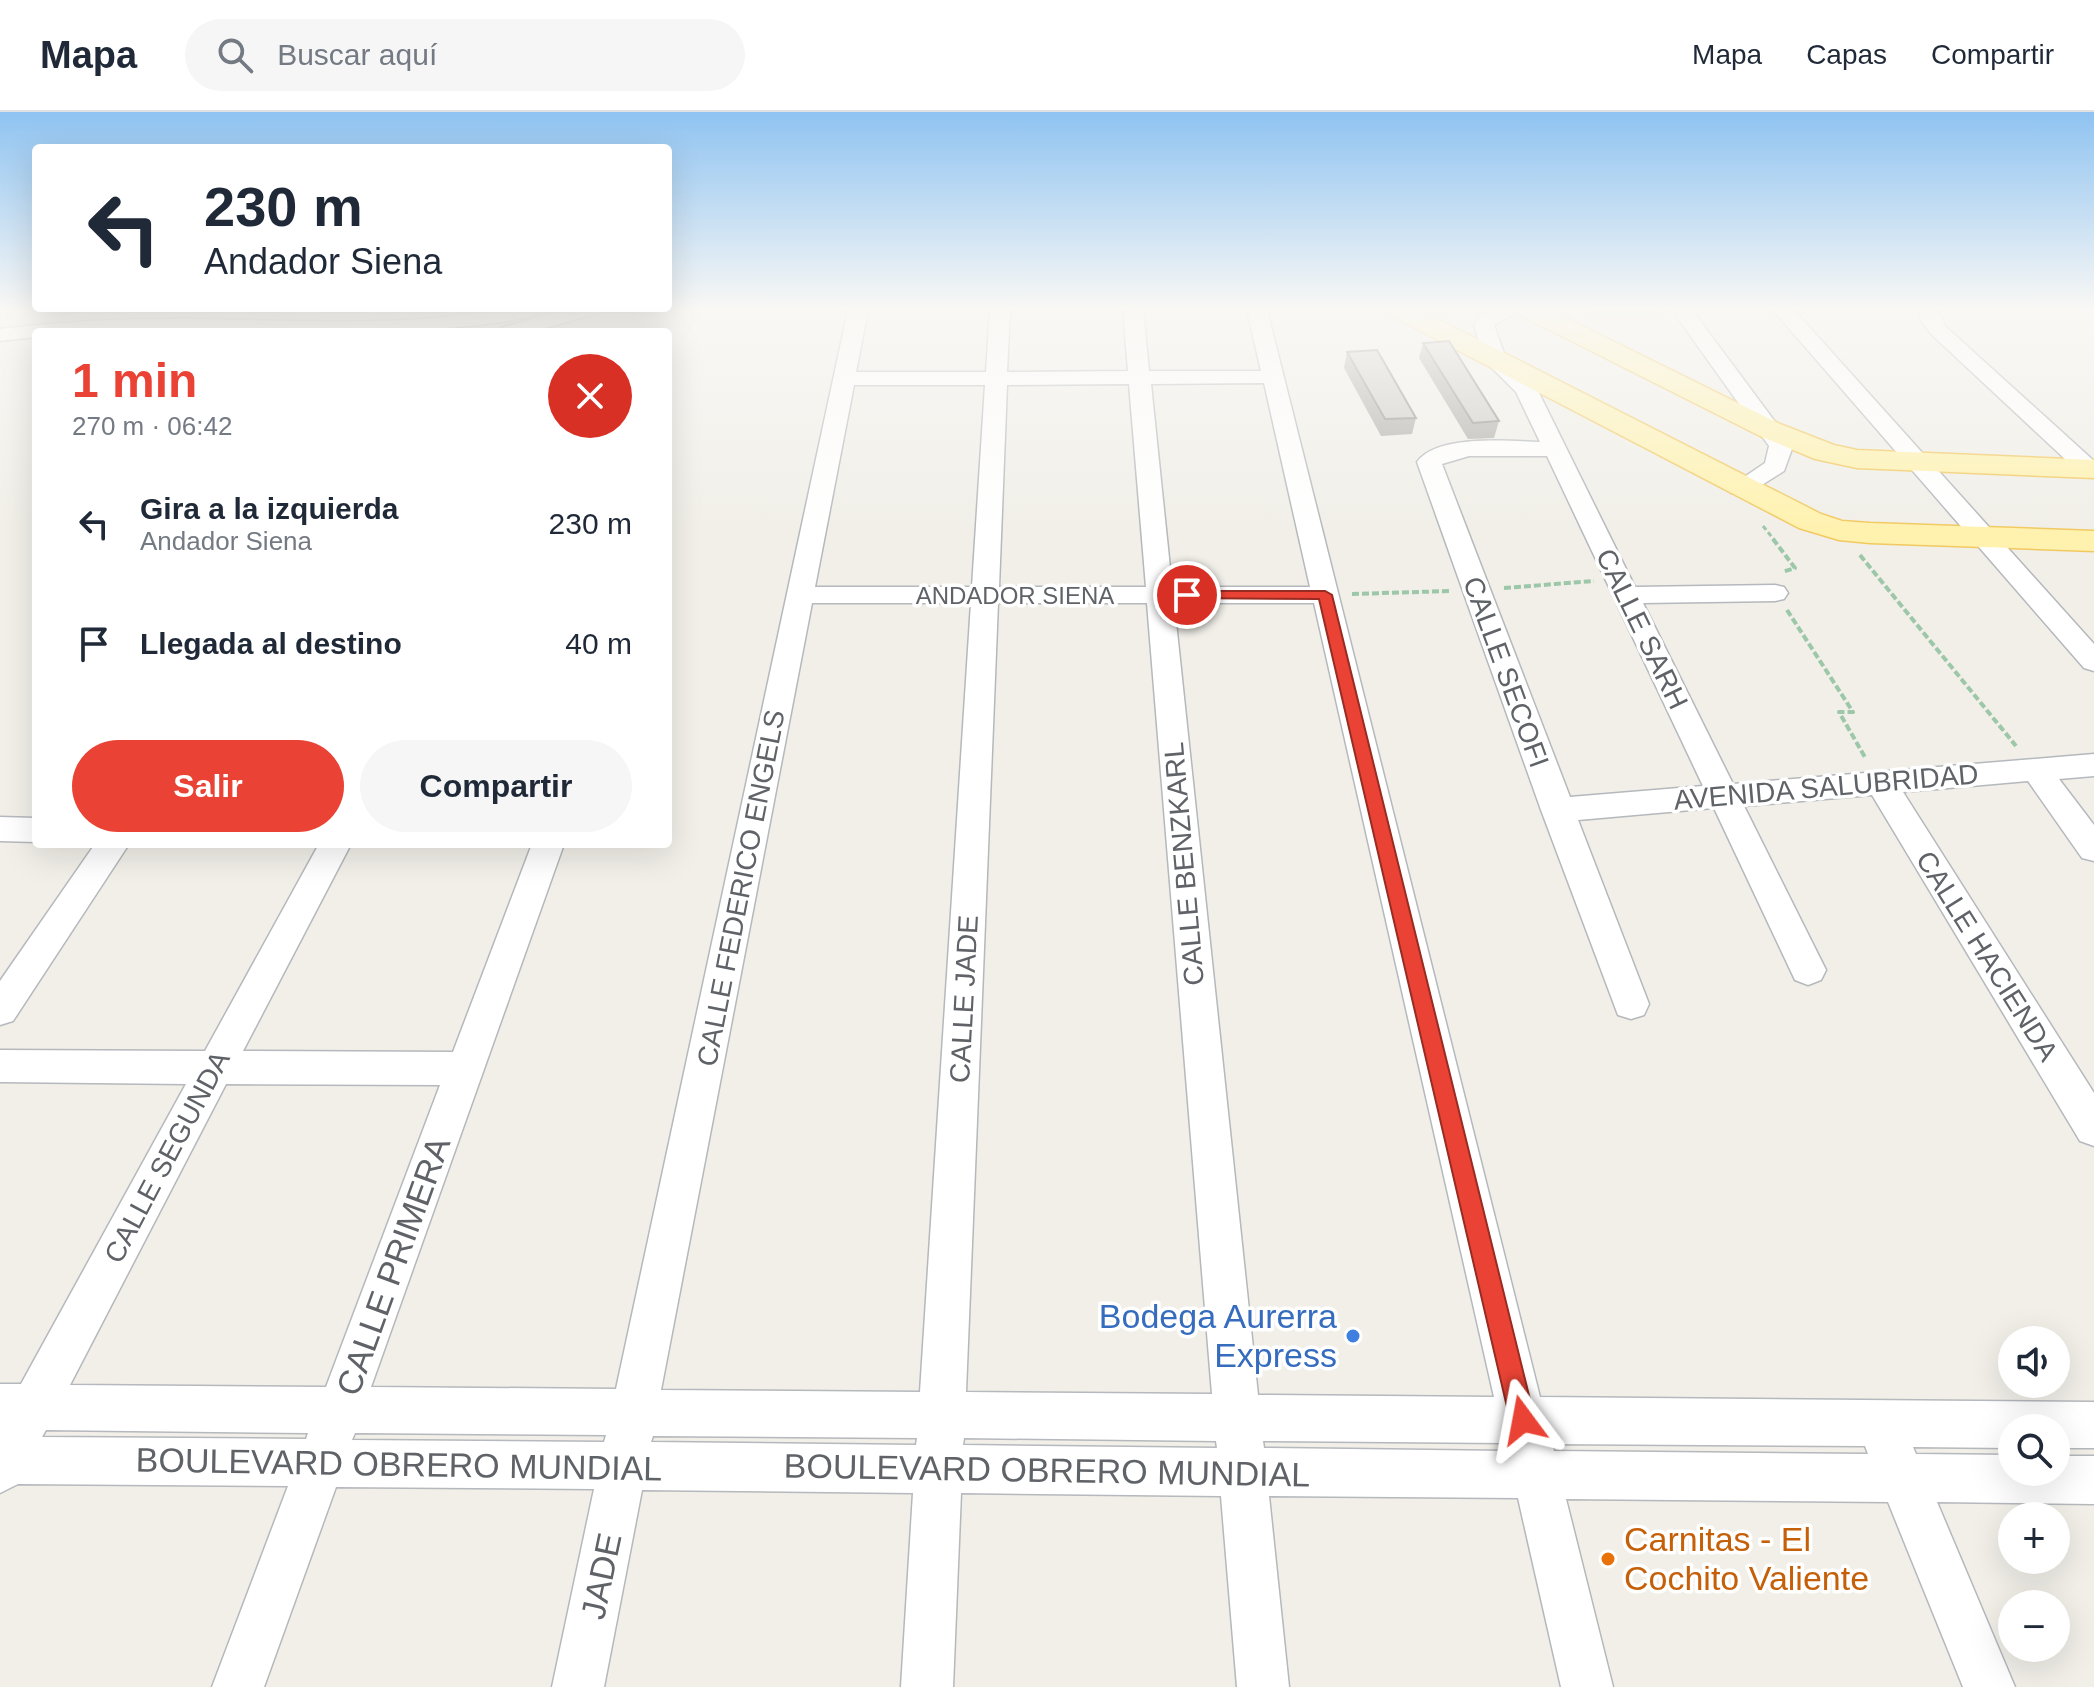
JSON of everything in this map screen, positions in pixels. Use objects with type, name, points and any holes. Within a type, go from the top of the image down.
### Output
[{"type":"main road","points":[[1539,384],[1740,488],[1810,521],[1839,530],[2094,541]]},
{"type":"main road","points":[[1677,384],[1770,430],[1836,455],[1917,462],[2091,468]]},
{"type":"street","name":"CALLE FEDERICO ENGELS","points":[[624,1466],[843,384]]},
{"type":"street","name":"CALLE JADE","points":[[927,1687],[997,384]]},
{"type":"street","name":"CALLE BENZKARL","points":[[1140,384],[1242,1472]]},
{"type":"street","points":[[1275,384],[1587,1687]]},
{"type":"street","name":"CALLE SARH","points":[[1520,384],[1526,389],[1556,449],[1721,796],[1808,970]]},
{"type":"street","points":[[1736,384],[1781,446],[1776,466],[1740,488]]},
{"type":"street","points":[[1848,384],[2094,662]]},
{"type":"street","points":[[1997,384],[2091,468]]},
{"type":"street","name":"CALLE SECOFI","points":[[1556,449],[1455,450],[1438,454],[1429,462],[1631,1004]]},
{"type":"street","points":[[1626,595],[1775,593]]},
{"type":"street","name":"ANDADOR SIENA","points":[[800,595],[1325,595]]},
{"type":"street","name":"AVENIDA SALUBRIDAD","points":[[1557,810],[2094,765]]},
{"type":"street","points":[[2036,770],[2094,849]]},
{"type":"street","name":"CALLE HACIENDA","points":[[1881,783],[2094,1128]]},
{"type":"street","points":[[0,829],[32,830]]},
{"type":"street","points":[[0,1010],[110,848]]},
{"type":"street","name":"CALLE SEGUNDA","points":[[2,1463],[17,1407],[215,1067],[333,848]]},
{"type":"street","name":"CALLE PRIMERA","points":[[238,1687],[547,848]]},
{"type":"street","points":[[0,1066],[465,1069]]},
{"type":"street","name":"BOULEVARD OBRERO MUNDIAL","points":[[17,1407],[2094,1425]]},
{"type":"street","points":[[1879,1423],[1989,1687]]},
{"type":"street","name":"BOULEVARD OBRERO MUNDIAL","points":[[2,1463],[321,1463],[2094,1480]]},
{"type":"street","name":"JADE","points":[[578,1687],[624,1466]]},
{"type":"street","points":[[1242,1472],[1263,1687]]},
{"type":"path","points":[[1740,488],[1748,505],[1795,568],[1768,577],[1775,593],[1853,712],[1839,712],[1881,783]]},
{"type":"path","points":[[1839,530],[2036,770]]},
{"type":"building","points":[[1365,384],[1396,384],[1416,418],[1385,419]]},
{"type":"building","points":[[1448,384],[1476,384],[1499,421],[1473,423]]},
{"type":"place","name":"Bodega Aurerra Express","points":[[1353,1336]]},
{"type":"place","name":"Carnitas - El Cochito Valiente","points":[[1608,1559]]},
{"type":"route","points":[[1187,595],[1325,595],[1523,1420]]}]
